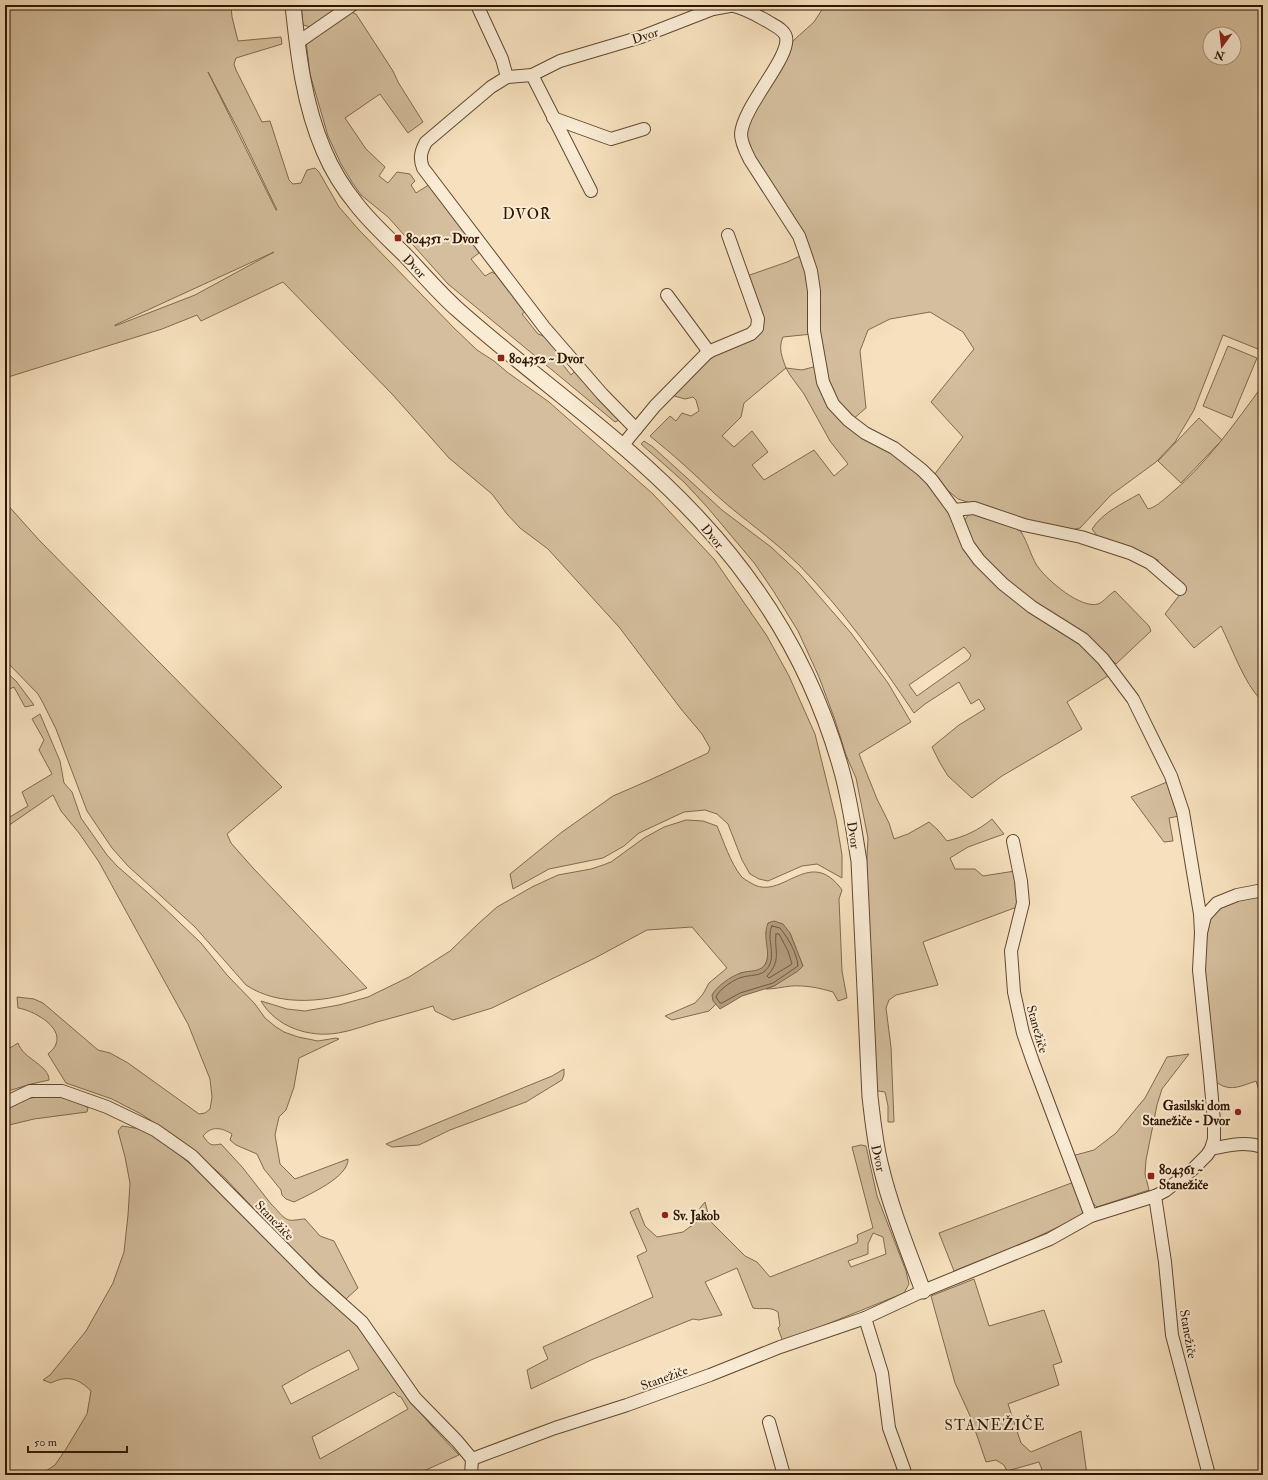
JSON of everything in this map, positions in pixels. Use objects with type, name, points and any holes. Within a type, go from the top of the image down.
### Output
[{"type":"street","name":"Dvor","points":[[293,5],[297,43],[309,108],[315,129],[336,174],[359,208],[456,308],[622,446],[669,488],[699,519],[753,584],[789,640],[802,666],[825,720],[842,772],[848,796],[858,861],[870,1098],[874,1136],[889,1195],[923,1291]]},
{"type":"street","points":[[297,43],[352,5]]},
{"type":"street","points":[[478,5],[502,59],[507,77]]},
{"type":"street","name":"Dvor","points":[[636,429],[602,394],[544,327],[422,168],[420,160],[421,150],[426,142],[491,87],[507,77],[532,75],[560,61],[641,37],[710,7],[734,6],[745,9],[760,17],[783,32],[786,37],[786,43],[781,57],[748,111],[743,122],[741,135],[744,147],[750,160],[799,236],[804,250],[814,291],[814,330],[823,382],[833,404],[848,420],[865,433],[894,448],[909,458],[932,480],[954,510],[968,545],[984,564],[1003,584],[1032,607],[1083,639],[1103,658],[1133,699],[1171,776],[1182,812],[1200,914],[1201,933]]},
{"type":"street","points":[[532,75],[591,191]]},
{"type":"street","points":[[553,118],[611,139],[644,129]]},
{"type":"street","points":[[622,446],[655,406],[709,352],[751,334],[757,328],[758,319],[728,235]]},
{"type":"street","points":[[667,295],[709,352]]},
{"type":"street","points":[[954,510],[974,508],[1024,525],[1081,537],[1130,553],[1150,563],[1180,589]]},
{"type":"street","name":"Stanežiče","points":[[1013,841],[1021,880],[1023,903],[1011,950],[1014,992],[1025,1040],[1092,1216]]},
{"type":"street","points":[[1263,890],[1237,895],[1217,903],[1205,916],[1201,933],[1199,970],[1214,1133],[1211,1149],[1235,1143],[1249,1143],[1263,1147]]},
{"type":"street","name":"Stanežiče","points":[[5,1103],[30,1091],[62,1091],[107,1107],[155,1130],[192,1156],[315,1280],[362,1322],[415,1398],[457,1441],[472,1459],[555,1428],[682,1385],[780,1347],[865,1318],[923,1291],[1050,1238],[1092,1216],[1155,1196],[1166,1191],[1207,1155],[1211,1149]]},
{"type":"street","name":"Stanežiče","points":[[1155,1196],[1165,1262],[1172,1335],[1209,1475]]},
{"type":"street","points":[[865,1318],[882,1373],[889,1428],[906,1475]]},
{"type":"street","points":[[769,1422],[784,1475]]},
{"type":"street","points":[[471,1475],[472,1459]]},
{"type":"shaded area","points":[[5,5],[231,5],[232,17],[238,41],[281,37],[282,44],[236,58],[234,64],[262,122],[270,121],[289,180],[293,184],[301,183],[307,170],[315,168],[319,172],[339,207],[359,230],[454,328],[477,350],[549,402],[653,494],[714,559],[767,636],[789,676],[815,734],[836,819],[842,855],[842,878],[817,864],[802,866],[768,881],[759,879],[750,874],[742,860],[728,824],[717,814],[705,810],[684,812],[639,833],[624,846],[603,858],[549,869],[513,889],[510,874],[562,832],[613,796],[708,753],[710,748],[702,734],[681,709],[619,627],[548,549],[520,528],[492,494],[449,458],[392,394],[283,282],[201,321],[197,315],[162,329],[5,378]],"holes":[[[208,72],[240,133],[277,210],[276,210]],[[274,252],[195,295],[115,326],[115,325]]]},
{"type":"shaded area","points":[[301,5],[344,5],[311,27],[303,25]]},
{"type":"shaded area","points":[[825,5],[1263,5],[1263,351],[1223,335],[1194,410],[1175,442],[1156,462],[1111,495],[1080,528],[1067,531],[1047,528],[958,499],[940,484],[934,475],[963,437],[931,402],[974,349],[963,332],[930,312],[890,319],[868,330],[860,351],[866,408],[852,420],[837,404],[826,382],[821,351],[814,269],[746,150],[745,130],[788,48],[794,40],[814,22]]},
{"type":"shaded area","points":[[348,11],[356,14],[393,71],[398,82],[423,122],[408,133],[380,94],[345,118],[366,149],[385,167],[379,176],[388,183],[397,172],[410,174],[415,181],[411,185],[416,193],[430,184],[472,241],[479,253],[471,259],[485,276],[492,272],[497,275],[526,311],[522,314],[538,334],[549,338],[565,356],[560,361],[571,375],[575,371],[621,419],[615,422],[448,284],[388,217],[361,195],[352,182],[341,164],[328,136],[310,74],[306,41]]},
{"type":"shaded area","points":[[800,256],[808,274],[812,334],[783,337],[781,349],[786,368],[802,370],[817,366],[822,389],[886,448],[922,475],[943,501],[969,553],[1078,640],[1111,674],[1067,702],[1082,729],[1002,776],[972,798],[948,776],[932,747],[959,725],[985,709],[979,699],[971,704],[959,682],[914,713],[860,636],[831,600],[799,565],[774,542],[724,502],[679,460],[650,436],[670,416],[676,421],[682,413],[691,416],[699,411],[696,400],[693,397],[685,399],[671,395],[701,364],[718,352],[755,337],[763,329],[763,317],[747,276]],"holes":[[[786,368],[804,394],[830,441],[848,464],[834,476],[814,450],[764,480],[752,465],[768,452],[752,431],[734,447],[722,436],[741,417],[744,403]],[[964,647],[971,655],[969,659],[917,696],[909,685]]]},
{"type":"shaded area","points":[[1228,346],[1257,358],[1232,418],[1203,406]]},
{"type":"shaded area","points":[[1263,385],[1263,700],[1261,700],[1244,675],[1221,626],[1194,648],[1165,614],[1184,589],[1158,565],[1158,560],[1098,537],[1092,529],[1107,513],[1139,494],[1148,509],[1163,500],[1182,484],[1207,458]]},
{"type":"shaded area","points":[[1199,418],[1222,440],[1181,483],[1158,461]]},
{"type":"shaded area","points":[[644,441],[653,447],[722,510],[771,547],[800,574],[851,633],[888,683],[911,722],[859,754],[877,799],[889,823],[894,839],[908,834],[929,822],[947,841],[971,833],[992,819],[1004,834],[968,847],[950,858],[955,869],[975,869],[983,876],[1015,871],[1017,880],[1017,907],[923,942],[938,985],[896,995],[889,1000],[886,1008],[891,1047],[894,1122],[888,1122],[888,1106],[885,1092],[878,1091],[875,1085],[866,875],[868,838],[856,778],[846,755],[835,720],[819,677],[798,631],[755,564],[684,482],[641,444]]},
{"type":"shaded area","points":[[5,502],[39,540],[282,787],[227,834],[231,843],[254,869],[367,988],[337,997],[289,1000],[259,992],[246,985],[195,927],[128,866],[112,848],[87,811],[56,729],[38,694],[5,660]]},
{"type":"shaded area","points":[[975,512],[1021,531],[1038,567],[1065,593],[1083,602],[1098,604],[1115,591],[1149,626],[1151,631],[1116,664],[1091,639],[1014,590],[970,543],[964,521],[969,514]]},
{"type":"shaded area","points":[[5,671],[16,681],[34,705],[25,707],[14,687],[7,690],[5,686]]},
{"type":"shaded area","points":[[40,714],[60,761],[64,783],[72,792],[81,818],[107,855],[117,866],[156,900],[201,943],[227,975],[255,1004],[265,1018],[276,1027],[284,1032],[298,1037],[318,1041],[336,1038],[339,1039],[299,1058],[294,1087],[286,1110],[279,1117],[275,1135],[280,1164],[295,1179],[348,1159],[347,1166],[327,1185],[294,1202],[286,1199],[282,1195],[281,1190],[264,1169],[257,1154],[236,1145],[230,1140],[232,1134],[225,1130],[213,1129],[203,1136],[210,1144],[221,1144],[243,1168],[271,1204],[286,1219],[305,1219],[320,1236],[334,1241],[358,1288],[346,1299],[285,1242],[224,1177],[179,1139],[141,1114],[112,1099],[66,1083],[48,1054],[56,1044],[57,1037],[55,1031],[45,1020],[31,1012],[18,1008],[17,997],[34,999],[43,1003],[98,1050],[110,1053],[128,1063],[199,1114],[205,1113],[210,1109],[212,1097],[210,1079],[188,1024],[99,862],[79,833],[61,811],[53,795],[5,828],[5,820],[28,806],[22,792],[52,774],[39,750],[44,740],[32,719]]},
{"type":"shaded area","points":[[1167,782],[1179,816],[1169,818],[1173,841],[1164,842],[1131,797]]},
{"type":"shaded area","points":[[686,820],[703,821],[717,826],[730,858],[737,870],[743,878],[751,883],[762,887],[774,886],[807,873],[818,872],[830,877],[842,890],[839,899],[842,971],[847,998],[838,1001],[833,992],[807,986],[766,989],[774,986],[803,966],[790,933],[766,932],[768,957],[767,962],[761,969],[740,973],[709,1011],[672,1020],[665,1016],[695,1003],[703,994],[709,983],[727,968],[692,927],[647,930],[595,958],[492,1008],[453,1020],[435,1011],[433,1006],[348,1031],[316,1034],[294,1029],[284,1024],[267,1010],[261,1001],[287,1009],[305,1011],[339,1005],[368,997],[409,977],[450,951],[497,907],[532,887],[558,875],[591,869],[611,862],[644,838],[664,827]]},
{"type":"shaded area","points":[[1263,894],[1263,1103],[1256,1081],[1230,1088],[1220,1085],[1215,1081],[1203,960],[1204,945],[1212,914],[1224,904]]},
{"type":"shaded area","points":[[18,1043],[25,1053],[45,1070],[49,1080],[5,1092],[5,1051]]},
{"type":"shaded area","points":[[1189,1054],[1162,1089],[1157,1105],[1146,1160],[1145,1174],[1149,1190],[1097,1207],[1090,1201],[1072,1156],[1094,1150],[1116,1133],[1145,1098],[1167,1057]]},
{"type":"shaded area","points":[[564,1069],[562,1080],[526,1102],[450,1130],[419,1145],[392,1147],[386,1144],[552,1076]]},
{"type":"shaded area","points":[[42,1096],[61,1097],[72,1100],[88,1108],[87,1112],[34,1119],[5,1126],[5,1109],[26,1099]]},
{"type":"shaded area","points":[[122,1126],[140,1129],[154,1135],[202,1173],[350,1318],[417,1409],[459,1455],[415,1475],[45,1475],[46,1471],[55,1465],[87,1414],[91,1391],[82,1383],[72,1379],[62,1379],[51,1383],[43,1380],[50,1375],[86,1331],[113,1283],[124,1252],[130,1183],[118,1131]],"holes":[[[349,1350],[359,1369],[291,1404],[282,1386]],[[394,1392],[401,1397],[408,1409],[320,1459],[312,1437]]]},
{"type":"shaded area","points":[[861,1145],[866,1146],[877,1196],[906,1271],[909,1284],[904,1293],[783,1342],[778,1328],[780,1326],[778,1312],[769,1309],[753,1308],[737,1268],[705,1282],[722,1315],[699,1320],[693,1319],[591,1360],[531,1389],[527,1370],[548,1359],[543,1347],[653,1297],[637,1256],[647,1251],[630,1212],[638,1208],[645,1226],[657,1237],[683,1232],[698,1221],[700,1208],[705,1202],[710,1221],[745,1256],[757,1262],[770,1277],[857,1243],[857,1235],[873,1228],[852,1147]],"holes":[[[873,1233],[883,1237],[886,1254],[851,1267],[848,1261],[868,1254],[868,1244]]]},
{"type":"shaded area","points":[[1074,1182],[1083,1210],[1079,1217],[1033,1239],[954,1271],[939,1233]]},
{"type":"shaded area","points":[[974,1279],[989,1326],[1044,1310],[1062,1362],[1053,1365],[1059,1385],[1008,1404],[1021,1443],[1031,1452],[1081,1431],[1087,1475],[1044,1475],[1039,1462],[1007,1471],[1004,1465],[996,1460],[986,1462],[971,1418],[955,1383],[931,1296]]},
{"type":"water","points":[[774,921],[783,924],[790,933],[803,966],[798,971],[774,986],[742,996],[720,1009],[713,1001],[712,995],[724,982],[737,974],[758,970],[766,963],[768,955],[766,929],[768,923]]},
{"type":"place","name":"804351 ~ Dvor","points":[[398,238]]},
{"type":"place","name":"804352 ~ Dvor","points":[[501,358]]},
{"type":"place","name":"Gasilski dom Stanežiče - Dvor","points":[[1238,1112]]},
{"type":"place","name":"804361 ~ Stanežiče","points":[[1151,1176]]},
{"type":"place","name":"Sv. Jakob","points":[[665,1215]]},
{"type":"district","name":"DVOR","points":[[527,214]]},
{"type":"district","name":"STANEŽIČE","points":[[995,1425]]}]
